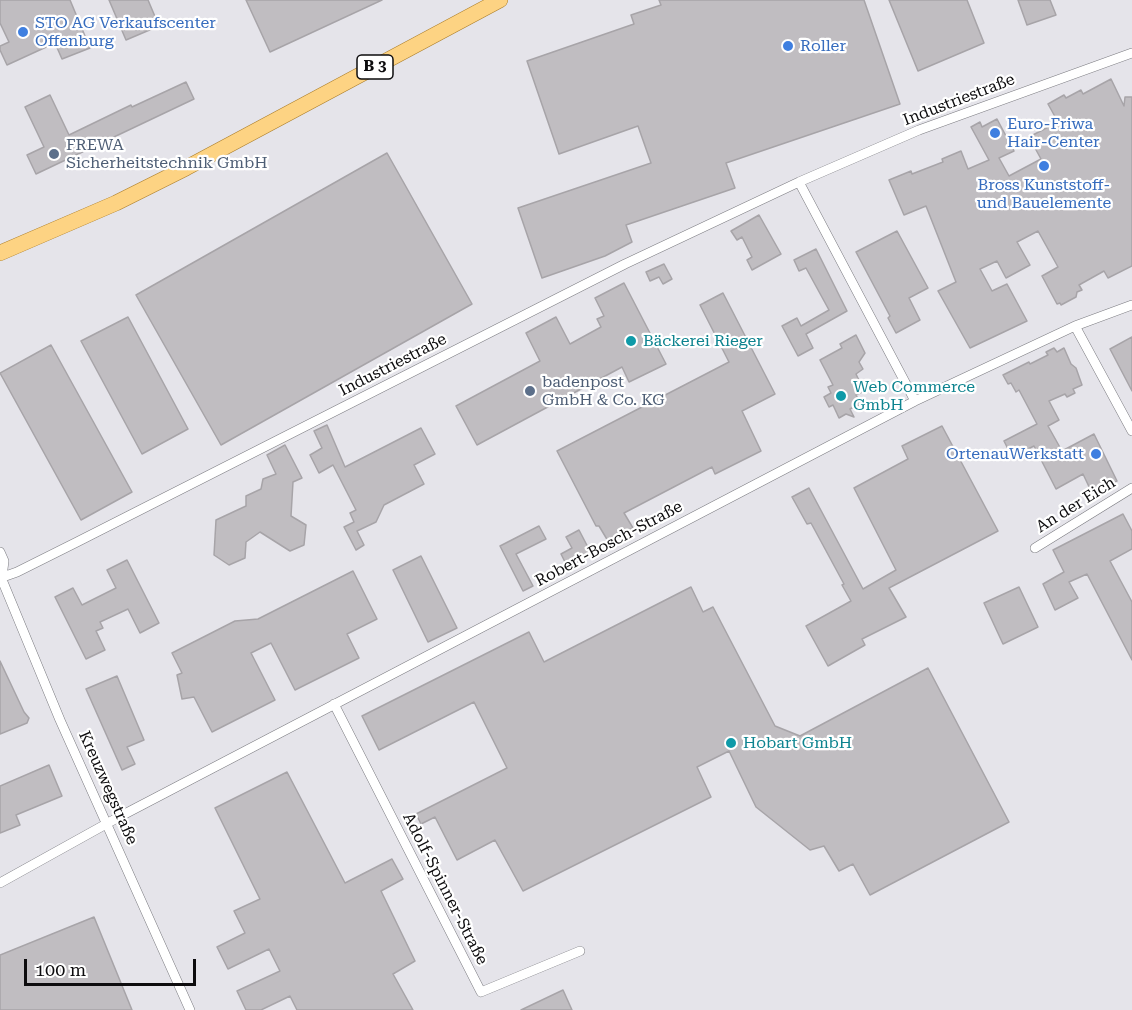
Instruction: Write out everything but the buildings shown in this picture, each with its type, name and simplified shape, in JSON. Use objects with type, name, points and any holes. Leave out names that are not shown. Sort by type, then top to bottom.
[{"type":"main road","name":"B 3","points":[[0,253],[116,203],[186,168],[500,0]]},
{"type":"street","name":"Industriestraße","points":[[1,577],[17,572],[77,542],[605,274],[798,182],[919,130],[1132,52]]},
{"type":"street","points":[[798,182],[915,401]]},
{"type":"street","name":"Robert-Bosch-Straße","points":[[0,882],[107,823],[915,401],[1075,326],[1132,305]]},
{"type":"street","points":[[1075,326],[1132,430]]},
{"type":"street","name":"An der Eich","points":[[1035,548],[1132,488]]},
{"type":"street","name":"Kreuzwegstraße","points":[[0,552],[4,561],[1,577],[56,710],[190,1010]]},
{"type":"street","name":"Adolf-Spinner-Straße","points":[[334,704],[481,992],[580,951]]},
{"type":"place","name":"STO AG Verkaufscenter Offenburg","points":[[23,32]]},
{"type":"place","name":"Roller","points":[[788,46]]},
{"type":"place","name":"Euro-Friwa Hair-Center","points":[[995,133]]},
{"type":"place","name":"FREWA Sicherheitstechnik GmbH","points":[[54,154]]},
{"type":"place","name":"Bross Kunststoff- und Bauelemente","points":[[1044,166]]},
{"type":"place","name":"Bäckerei Rieger","points":[[631,341]]},
{"type":"place","name":"badenpost GmbH & Co. KG","points":[[530,391]]},
{"type":"place","name":"Web Commerce GmbH","points":[[841,396]]},
{"type":"place","name":"OrtenauWerkstatt","points":[[1096,454]]},
{"type":"place","name":"Hobart GmbH","points":[[731,743]]}]
